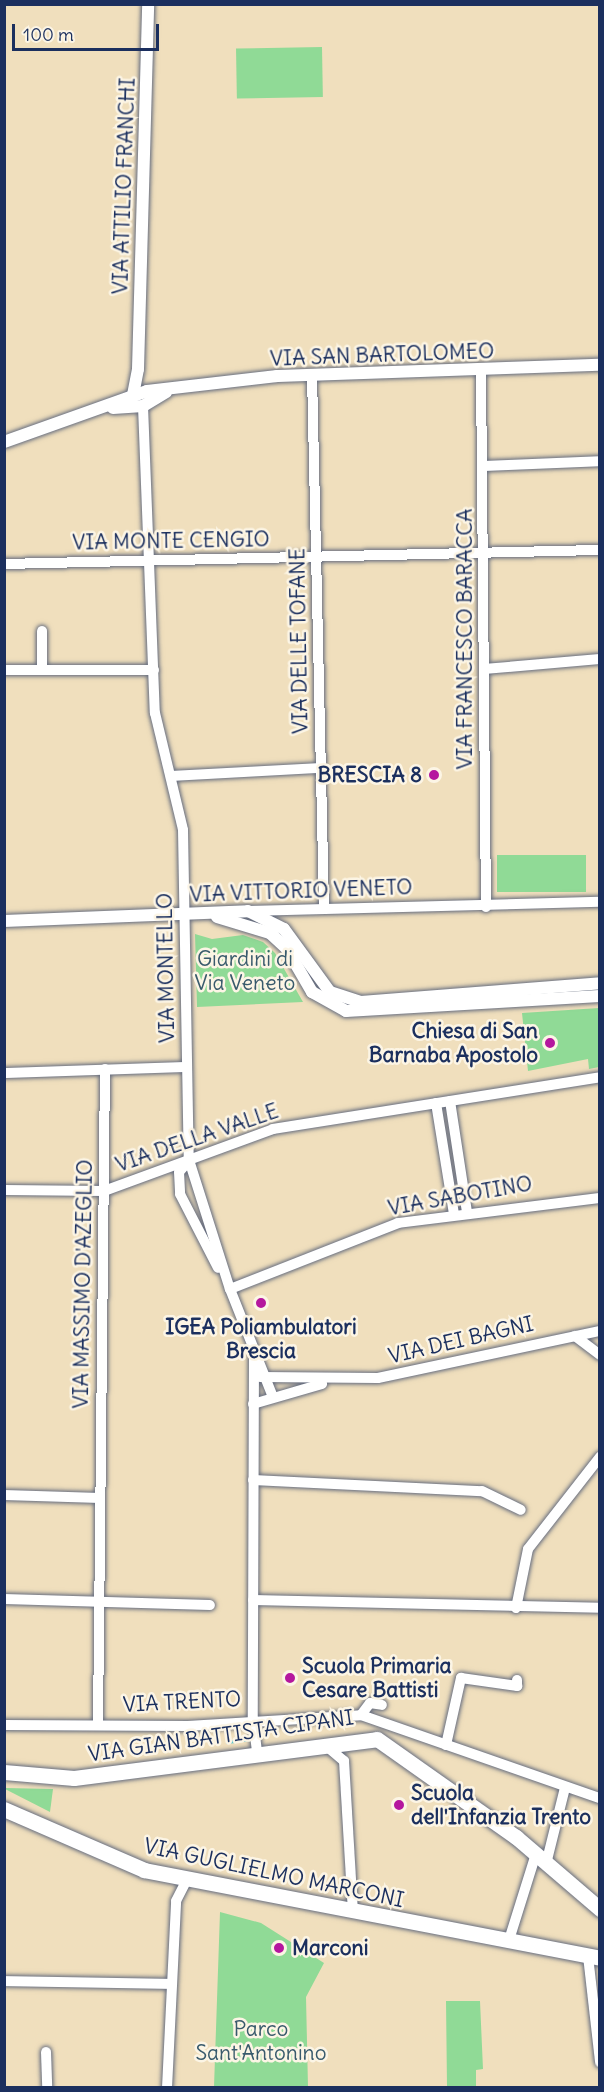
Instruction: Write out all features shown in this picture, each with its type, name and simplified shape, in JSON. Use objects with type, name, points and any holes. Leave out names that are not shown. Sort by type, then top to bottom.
[{"type":"main road","name":"VIA GIAN BATTISTA CIPANI","points":[[4,1772],[74,1778],[369,1737],[387,1743],[541,1859],[600,1910]]},
{"type":"main road","points":[[4,1780],[35,1775]]},
{"type":"main road","name":"VIA GUGLIELMO MARCONI","points":[[4,1809],[144,1870],[594,1957]]},
{"type":"street","name":"VIA ATTILIO FRANCHI","points":[[140,393],[138,369],[148,4]]},
{"type":"street","name":"VIA SAN BARTOLOMEO","points":[[140,393],[167,392],[312,375],[481,371],[600,365]]},
{"type":"street","name":"VIA FRANCESCO BARACCA","points":[[481,371],[486,907]]},
{"type":"street","name":"VIA DELLE TOFANE","points":[[312,375],[324,907]]},
{"type":"street","name":"VIA SAN BARTOLOMEO","points":[[143,406],[167,392]]},
{"type":"street","points":[[4,442],[111,408],[140,393],[143,406],[111,408]]},
{"type":"street","name":"VIA MONTELLO","points":[[143,406],[153,562],[154,670],[158,731],[183,830],[189,1160]]},
{"type":"street","points":[[483,466],[600,461]]},
{"type":"street","name":"VIA MONTE CENGIO","points":[[4,564],[483,556],[600,550]]},
{"type":"street","points":[[42,631],[42,670]]},
{"type":"street","points":[[484,669],[600,659]]},
{"type":"street","points":[[4,670],[154,670]]},
{"type":"street","points":[[171,776],[321,768]]},
{"type":"street","name":"VIA VITTORIO VENETO","points":[[4,921],[185,915],[324,907],[486,907],[600,902]]},
{"type":"street","points":[[248,911],[284,929],[323,986],[346,1000],[600,984]]},
{"type":"street","points":[[208,913],[270,933],[287,949],[312,992],[346,1011],[600,996]]},
{"type":"street","points":[[4,1073],[187,1067]]},
{"type":"street","name":"VIA MASSIMO D'AZEGLIO","points":[[98,1724],[105,1069]]},
{"type":"street","name":"VIA DELLA VALLE","points":[[4,1190],[104,1191],[273,1129],[600,1077]]},
{"type":"street","points":[[450,1101],[467,1212]]},
{"type":"street","points":[[436,1103],[454,1214]]},
{"type":"street","points":[[189,1160],[179,1172],[180,1194],[230,1290]]},
{"type":"street","points":[[189,1160],[260,1377],[273,1397]]},
{"type":"street","name":"VIA SABOTINO","points":[[230,1290],[398,1222],[600,1198]]},
{"type":"street","name":"VIA DEI BAGNI","points":[[260,1377],[330,1381],[403,1374],[600,1331]]},
{"type":"street","points":[[575,1336],[600,1355]]},
{"type":"street","points":[[257,1752],[253,1719],[253,1404],[260,1377]]},
{"type":"street","name":"VIA DEI BAGNI","points":[[253,1404],[330,1381]]},
{"type":"street","points":[[516,1608],[528,1550],[600,1457]]},
{"type":"street","points":[[253,1480],[482,1491],[521,1510]]},
{"type":"street","points":[[4,1495],[100,1498]]},
{"type":"street","points":[[4,1599],[210,1605]]},
{"type":"street","points":[[253,1600],[516,1608],[600,1608]]},
{"type":"street","points":[[446,1745],[461,1678],[518,1684]]},
{"type":"street","name":"VIA TRENTO","points":[[361,1715],[369,1703],[382,1705]]},
{"type":"street","name":"VIA TRENTO","points":[[4,1725],[188,1726],[253,1719],[361,1715],[565,1788],[600,1798]]},
{"type":"street","points":[[322,1744],[344,1761],[353,1912]]},
{"type":"street","points":[[509,1940],[541,1859],[565,1788]]},
{"type":"street","points":[[167,2088],[176,1900],[187,1879]]},
{"type":"street","points":[[594,1957],[600,2062]]},
{"type":"street","points":[[4,1981],[171,1984]]},
{"type":"street","points":[[46,2052],[47,2088]]},
{"type":"green space","points":[[322,47],[323,97],[237,98],[236,49]]},
{"type":"green space","points":[[497,855],[586,855],[586,892],[497,892]]},
{"type":"green space","name":"Giardini di Via Veneto","points":[[195,934],[212,939],[243,935],[263,942],[275,953],[303,1002],[197,1007]]},
{"type":"green space","points":[[599,1008],[599,1067],[589,1069],[588,1059],[528,1071],[522,1013]]},
{"type":"green space","points":[[5,1789],[53,1789],[50,1812]]},
{"type":"green space","name":"Parco Sant'Antonino","points":[[220,1912],[261,1923],[324,1963],[306,1997],[308,2087],[214,2087]]},
{"type":"green space","points":[[446,2001],[480,2001],[483,2069],[476,2070],[476,2087],[447,2087]]},
{"type":"waterway","points":[[227,1742],[249,1739]]},
{"type":"place","name":"BRESCIA 8","points":[[434,775]]},
{"type":"place","name":"Chiesa di San Barnaba Apostolo","points":[[550,1043]]},
{"type":"place","name":"IGEA Poliambulatori Brescia","points":[[261,1303]]},
{"type":"place","name":"Scuola Primaria Cesare Battisti","points":[[290,1678]]},
{"type":"place","name":"Scuola dell'Infanzia Trento","points":[[399,1805]]},
{"type":"place","name":"Marconi","points":[[279,1948]]}]
